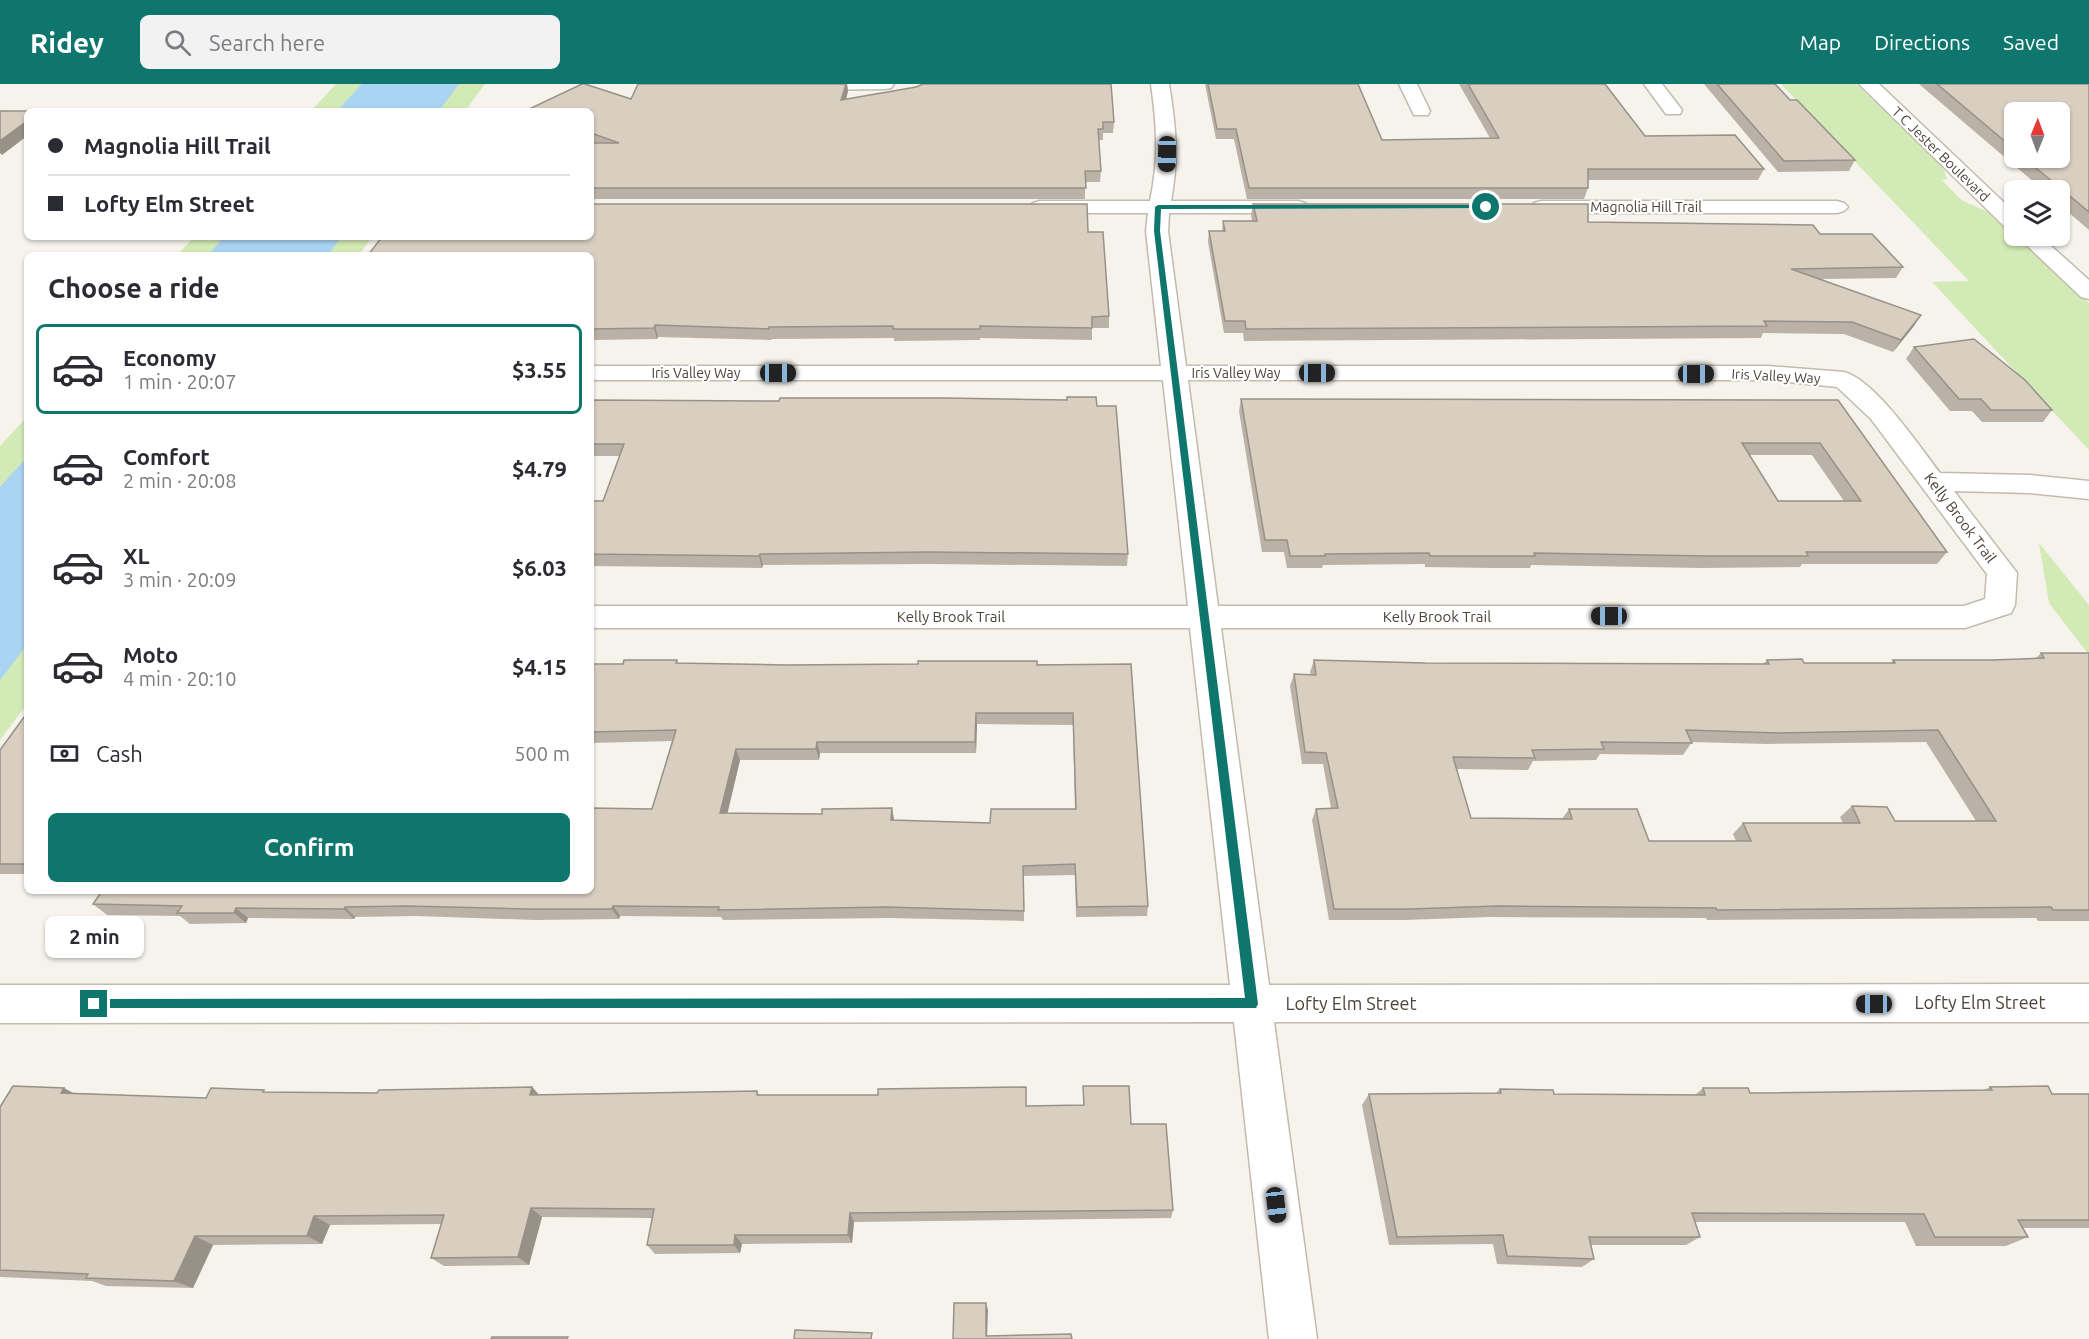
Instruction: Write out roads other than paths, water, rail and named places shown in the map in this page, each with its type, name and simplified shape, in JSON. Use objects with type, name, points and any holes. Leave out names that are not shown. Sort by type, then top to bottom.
[{"type":"street","points":[[784,85],[885,84]]},
{"type":"street","points":[[1160,84],[1168,141],[1167,167],[1158,207],[1157,231],[1293,1339]]},
{"type":"street","points":[[1408,84],[1421,111]]},
{"type":"street","points":[[1653,84],[1673,110]]},
{"type":"street","name":"T C Jester Boulevard","points":[[1868,84],[2004,213]]},
{"type":"street","points":[[1016,207],[1313,207]]},
{"type":"street","name":"Magnolia Hill Trail","points":[[1515,207],[1837,207]]},
{"type":"street","points":[[2039,246],[2089,292]]},
{"type":"street","name":"Iris Valley Way","points":[[594,373],[1768,374],[1844,380]]},
{"type":"street","name":"Kelly Brook Trail","points":[[594,617],[1965,616],[2000,605],[2002,573],[1880,413],[1844,380]]},
{"type":"street","points":[[1932,482],[2057,485],[2089,490]]},
{"type":"street","name":"Lofty Elm Street","points":[[0,1004],[2089,1003]]},
{"type":"water","points":[[362,84],[459,84],[441,108],[340,108]]},
{"type":"water","points":[[221,240],[339,240],[330,252],[211,252]]},
{"type":"water","points":[[24,460],[24,649],[0,680],[0,487]]}]
